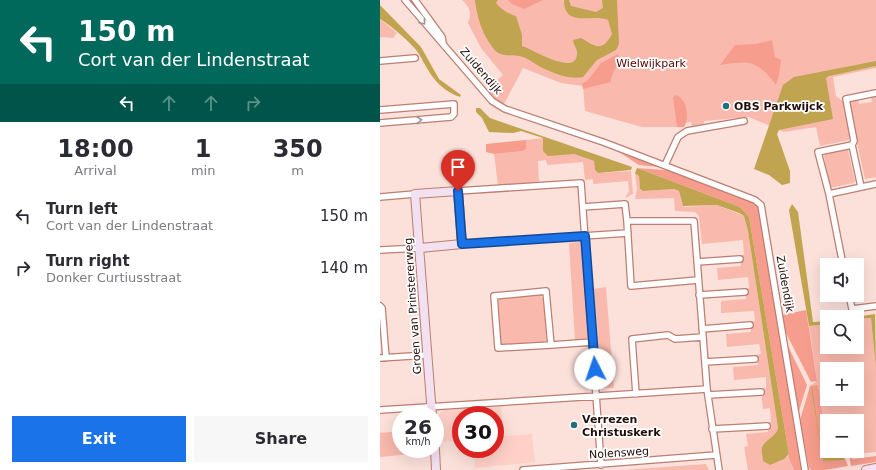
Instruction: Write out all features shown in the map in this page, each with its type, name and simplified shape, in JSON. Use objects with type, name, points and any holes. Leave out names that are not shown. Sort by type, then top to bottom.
[{"type":"street","name":"Zuidendijk","points":[[405,0],[492,101],[505,109],[603,142],[665,165],[755,200],[760,205],[806,470]]},
{"type":"street","name":"Zuidendijk","points":[[415,0],[438,31],[443,43]]},
{"type":"street","points":[[380,61],[415,58]]},
{"type":"street","points":[[861,187],[852,145],[854,140],[846,99],[876,93]]},
{"type":"street","points":[[380,110],[454,104],[454,114],[451,117],[380,122]]},
{"type":"street","points":[[665,165],[678,137],[687,132],[744,121]]},
{"type":"street","points":[[842,258],[829,194],[818,152],[852,145]]},
{"type":"street","points":[[380,197],[581,183],[601,465]]},
{"type":"street","points":[[829,194],[876,184]]},
{"type":"street","points":[[458,191],[462,244]]},
{"type":"street","name":"Groen van Prinstererweg","points":[[415,194],[432,406]]},
{"type":"street","points":[[583,207],[625,204],[632,286],[698,280]]},
{"type":"street","points":[[627,221],[691,220],[695,224],[707,389],[719,470]]},
{"type":"street","points":[[380,250],[628,233]]},
{"type":"street","points":[[697,262],[740,259]]},
{"type":"street","points":[[551,345],[546,291],[494,296],[498,348],[551,345],[593,342]]},
{"type":"street","points":[[700,295],[745,292]]},
{"type":"street","points":[[850,302],[852,309],[876,306]]},
{"type":"street","points":[[380,306],[382,308],[383,358],[428,355]]},
{"type":"street","points":[[702,329],[750,325]]},
{"type":"street","points":[[636,394],[632,338],[668,335],[675,339],[703,337]]},
{"type":"street","points":[[705,362],[755,359]]},
{"type":"street","points":[[444,410],[597,396],[707,389]]},
{"type":"street","points":[[708,395],[761,392]]},
{"type":"street","points":[[380,410],[392,410]]},
{"type":"street","points":[[712,429],[767,426]]},
{"type":"street","name":"Nolensweg","points":[[523,470],[575,468],[716,455]]},
{"type":"street","points":[[435,458],[436,470]]},
{"type":"street","points":[[866,470],[876,468]]},
{"type":"shaded area","points":[[475,0],[498,0],[496,3],[500,8],[516,16],[522,35],[522,46],[553,60],[569,63],[575,60],[577,54],[573,40],[581,38],[594,45],[601,46],[605,44],[612,34],[608,20],[602,18],[574,17],[565,9],[564,0],[569,0],[571,6],[596,12],[603,8],[602,0],[617,0],[619,44],[616,50],[597,60],[583,77],[573,78],[558,75],[523,57],[503,55],[496,51],[489,43],[483,31],[477,13]]},
{"type":"shaded area","points":[[508,0],[543,0],[524,9],[512,4]]},
{"type":"shaded area","points":[[380,5],[421,47],[439,79],[461,95],[460,97],[452,94],[440,85],[430,73],[412,45],[380,19]]},
{"type":"shaded area","points":[[772,40],[775,57],[781,60],[776,85],[758,66],[739,62],[720,65],[735,45],[756,44]]},
{"type":"shaded area","points":[[618,54],[618,62],[612,75],[611,82],[583,89],[582,84],[589,79],[601,63]]},
{"type":"shaded area","points":[[876,61],[876,66],[829,76],[826,78],[833,119],[779,130],[777,134],[790,171],[790,183],[782,185],[769,175],[754,169],[783,85],[794,77]]},
{"type":"shaded area","points":[[676,95],[683,100],[686,109],[687,119],[684,127],[677,127],[673,97]]},
{"type":"shaded area","points":[[476,108],[480,108],[490,118],[632,167],[631,170],[598,173],[595,170],[594,161],[574,154],[548,156],[543,151],[543,138],[521,131],[513,133],[489,132],[482,118],[476,112]]},
{"type":"shaded area","points":[[526,140],[526,149],[523,151],[494,154],[486,152],[486,144]]},
{"type":"shaded area","points":[[610,146],[668,168],[639,165]]},
{"type":"shaded area","points":[[637,168],[677,171],[756,203],[758,206],[802,467],[801,470],[794,470],[788,456],[789,454],[749,217],[740,207]]},
{"type":"shaded area","points":[[637,168],[740,207],[749,217],[789,454],[784,459],[770,465],[763,461],[762,448],[765,443],[775,434],[778,428],[748,231],[744,216],[717,205],[683,206],[679,191],[674,189],[643,191],[640,189],[639,176],[635,173]]},
{"type":"shaded area","points":[[792,204],[798,212],[813,322],[820,322],[820,325],[809,326],[789,210]]},
{"type":"shaded area","points":[[806,310],[817,381],[811,382],[785,331],[782,315]]},
{"type":"shaded area","points":[[875,314],[876,369],[871,318],[864,318],[864,316]]},
{"type":"shaded area","points":[[785,340],[807,385],[799,411]]},
{"type":"shaded area","points":[[818,385],[822,414],[820,414],[820,439],[812,387],[820,441],[820,458],[823,458],[823,461],[845,458],[848,466],[825,470],[811,470],[809,468],[800,420],[810,386]]},
{"type":"shaded area","points":[[811,387],[812,387],[820,442]]},
{"type":"shaded area","points":[[444,410],[452,410],[452,441],[444,442]]},
{"type":"shaded area","points":[[532,434],[535,462],[475,468],[474,458],[504,458],[504,436]]},
{"type":"shaded area","points":[[876,456],[876,462],[851,466],[850,458],[853,459]]},
{"type":"shaded area","points":[[823,458],[844,458],[844,460],[823,461]]},
{"type":"green space","name":"Wielwijkpark","points":[[462,0],[876,0],[876,68],[833,77],[836,96],[844,102],[849,123],[849,140],[820,146],[816,127],[784,132],[749,117],[704,121],[704,126],[692,128],[691,122],[677,124],[677,127],[642,127],[585,111],[583,86],[561,83],[523,68],[504,104],[494,98],[487,89],[503,75],[481,48],[468,23],[470,13],[467,5]]},
{"type":"green space","points":[[380,19],[397,33],[393,38],[380,37]]},
{"type":"green space","points":[[876,96],[876,177],[865,179],[848,102],[858,100],[859,104],[872,102],[871,97]]},
{"type":"green space","points":[[543,138],[562,154],[574,154],[594,161],[595,170],[598,173],[631,171],[633,194],[625,198],[629,191],[628,181],[593,184],[593,179],[585,180],[583,162],[547,165],[546,160],[538,161],[539,183],[498,186],[494,154],[523,151],[526,149],[526,140]]},
{"type":"green space","points":[[845,149],[848,150],[855,181],[853,183],[830,188],[824,156],[827,152]]},
{"type":"green space","points":[[635,173],[639,175],[640,189],[643,191],[674,189],[679,191],[682,203],[685,207],[717,205],[744,216],[748,231],[778,428],[772,438],[764,446],[764,455],[768,464],[780,461],[788,456],[794,470],[748,470],[744,447],[748,446],[746,434],[768,432],[767,423],[771,422],[770,408],[763,409],[761,389],[766,388],[766,377],[734,380],[733,367],[758,365],[756,355],[761,354],[759,344],[727,347],[726,334],[751,332],[751,321],[755,321],[754,311],[721,313],[721,301],[746,299],[745,289],[749,288],[748,277],[718,280],[717,268],[741,266],[740,255],[744,255],[743,240],[702,244],[699,216],[695,212],[675,211],[674,198],[635,199],[637,189]]},
{"type":"green space","points":[[581,242],[589,340],[575,341],[569,243]]},
{"type":"green space","points":[[606,287],[614,388],[602,388],[594,289]]},
{"type":"green space","points":[[540,295],[543,299],[547,340],[544,342],[501,344],[498,300],[500,298]]},
{"type":"green space","points":[[864,318],[871,318],[876,369],[876,452],[864,453],[864,414],[822,414],[821,406],[864,406],[864,362],[820,362],[820,399],[818,386],[810,386],[817,381],[809,326],[820,325],[820,354],[864,354]]},
{"type":"green space","points":[[392,432],[392,456],[380,457],[380,433]]},
{"type":"green space","points":[[706,464],[709,470],[624,470]]},
{"type":"place","name":"OBS Parkwijck","points":[[726,106]]},
{"type":"place","name":"Verrezen Christuskerk","points":[[574,425]]},
{"type":"route","points":[[458,191],[462,244],[585,236],[595,369]]}]
